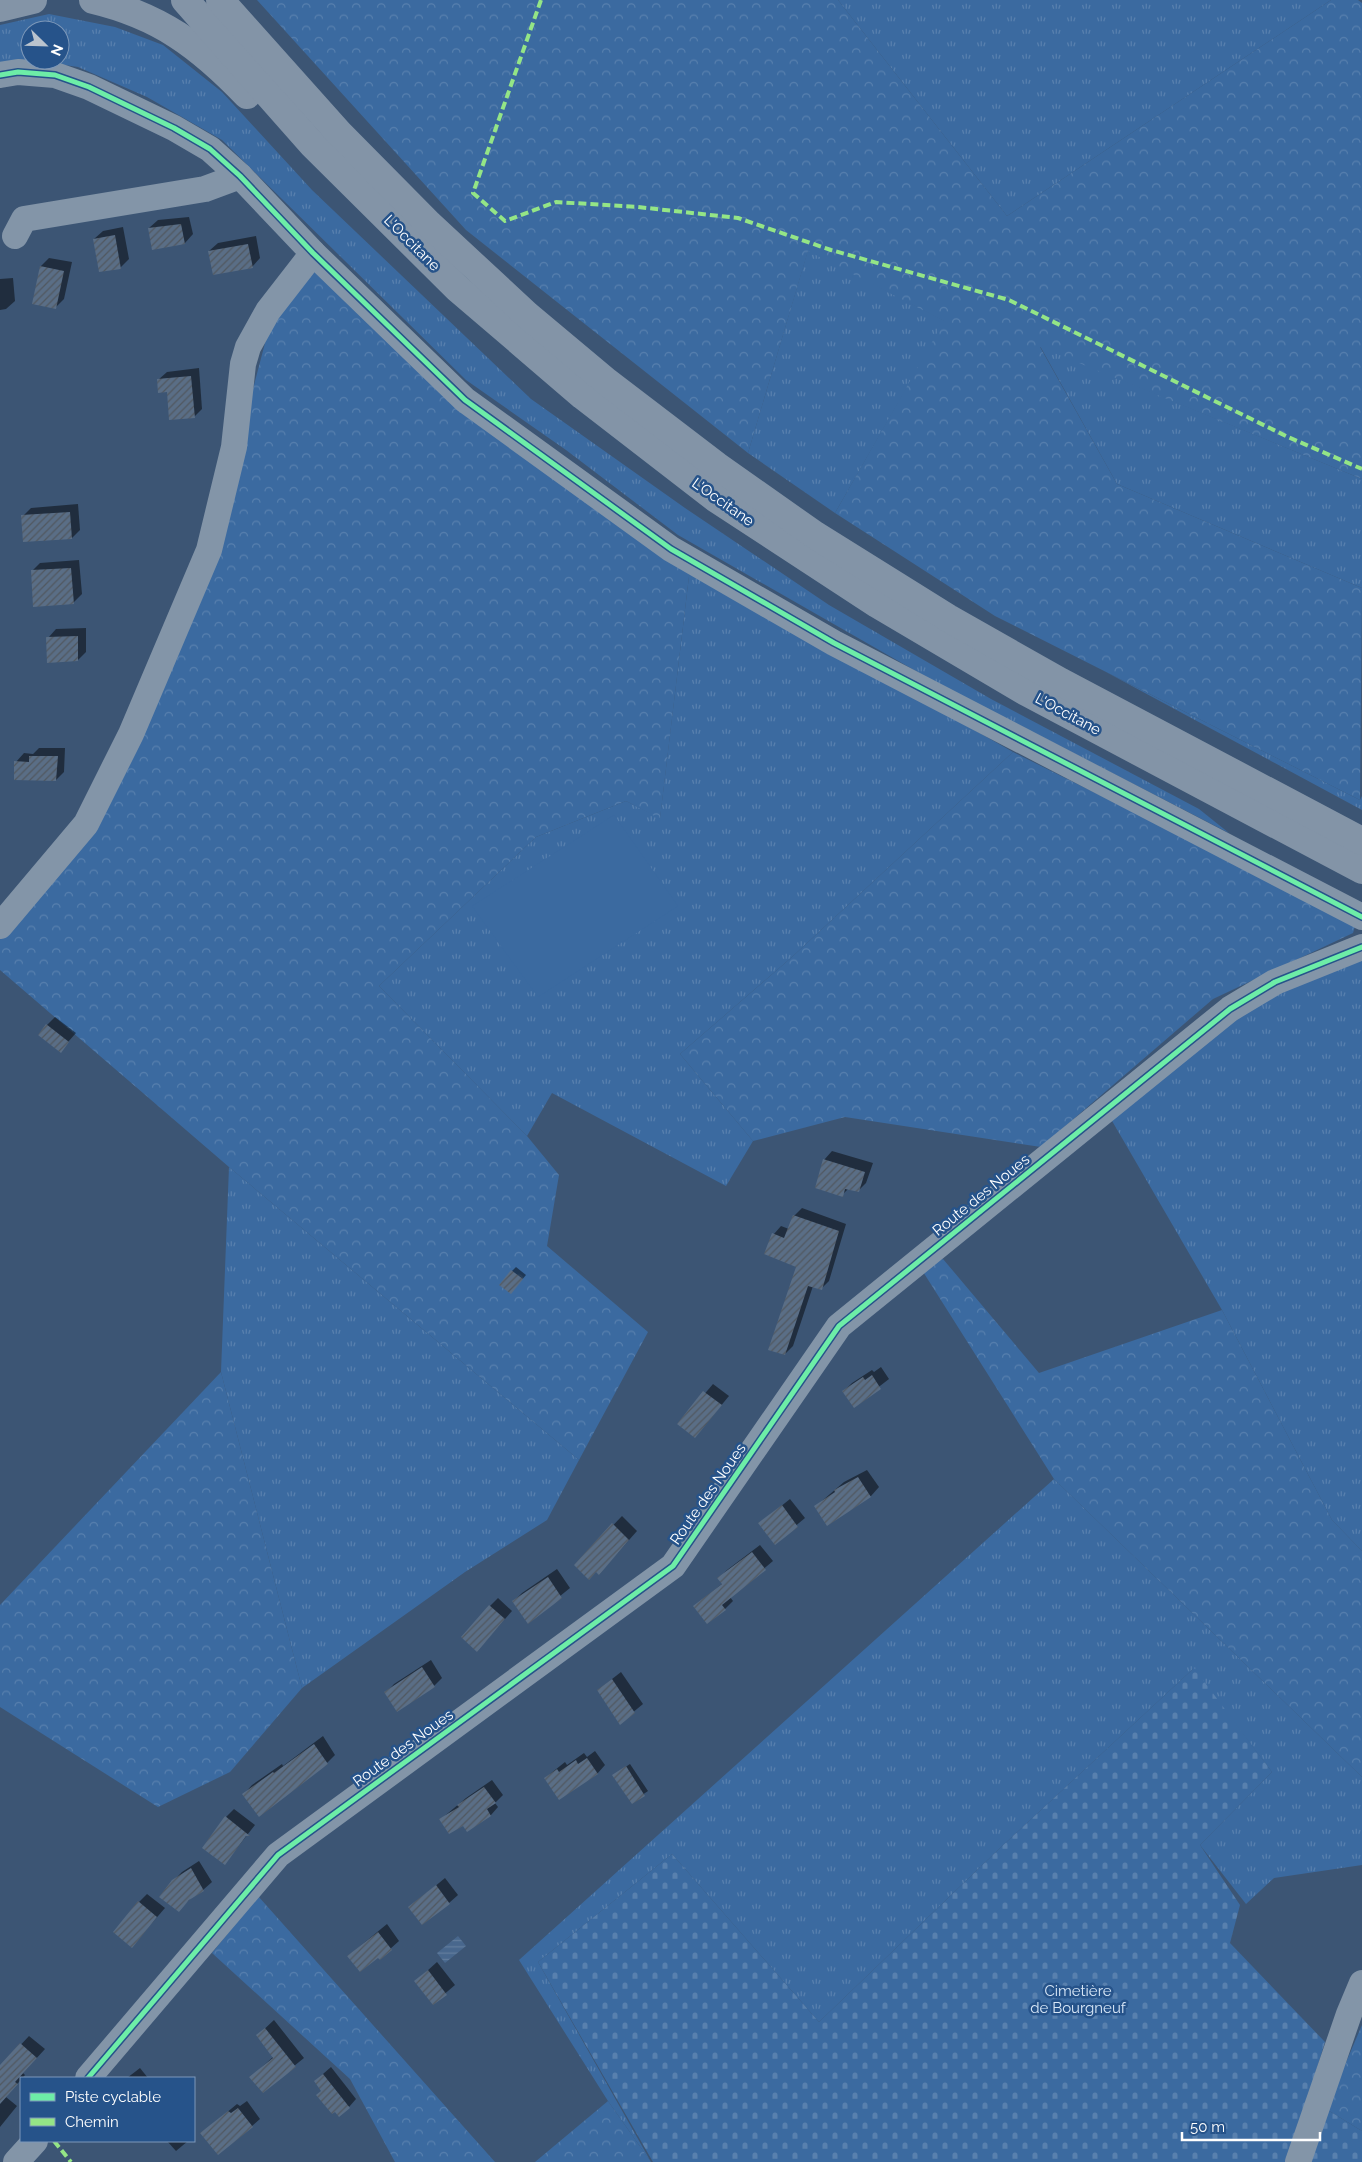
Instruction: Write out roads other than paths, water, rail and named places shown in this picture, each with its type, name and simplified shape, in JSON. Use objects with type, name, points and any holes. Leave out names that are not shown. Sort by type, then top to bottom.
[{"type":"highway","points":[[0,8],[33,0]]},
{"type":"highway","points":[[93,0],[144,15],[188,40],[228,76],[289,139],[325,157]]},
{"type":"highway","name":"L'Occitane","points":[[186,0],[325,157],[457,288],[584,396],[715,498],[878,604],[1026,692],[1362,870]]},
{"type":"highway","name":"L'Occitane","points":[[220,0],[339,133],[429,224],[534,321],[607,382],[717,466],[815,535],[948,618],[1061,682],[1362,841]]},
{"type":"street","points":[[0,75],[18,72],[55,76],[89,87],[174,128],[210,149],[240,176],[313,253],[465,400],[671,549],[834,643],[1362,917]]},
{"type":"street","points":[[15,236],[24,219],[205,189],[240,176]]},
{"type":"street","points":[[0,926],[86,824],[131,734],[209,550],[234,447],[243,364],[248,347],[268,311],[313,253]]},
{"type":"street","name":"Route des Noues","points":[[89,2077],[278,1855],[673,1566],[839,1326],[1230,1009],[1275,982],[1362,947]]},
{"type":"street","points":[[1298,2162],[1348,2014],[1362,1983]]},
{"type":"street","points":[[16,2162],[34,2142]]},
{"type":"park label","name":"Cimetière de Bourgneuf","points":[[1078,2000]]}]
